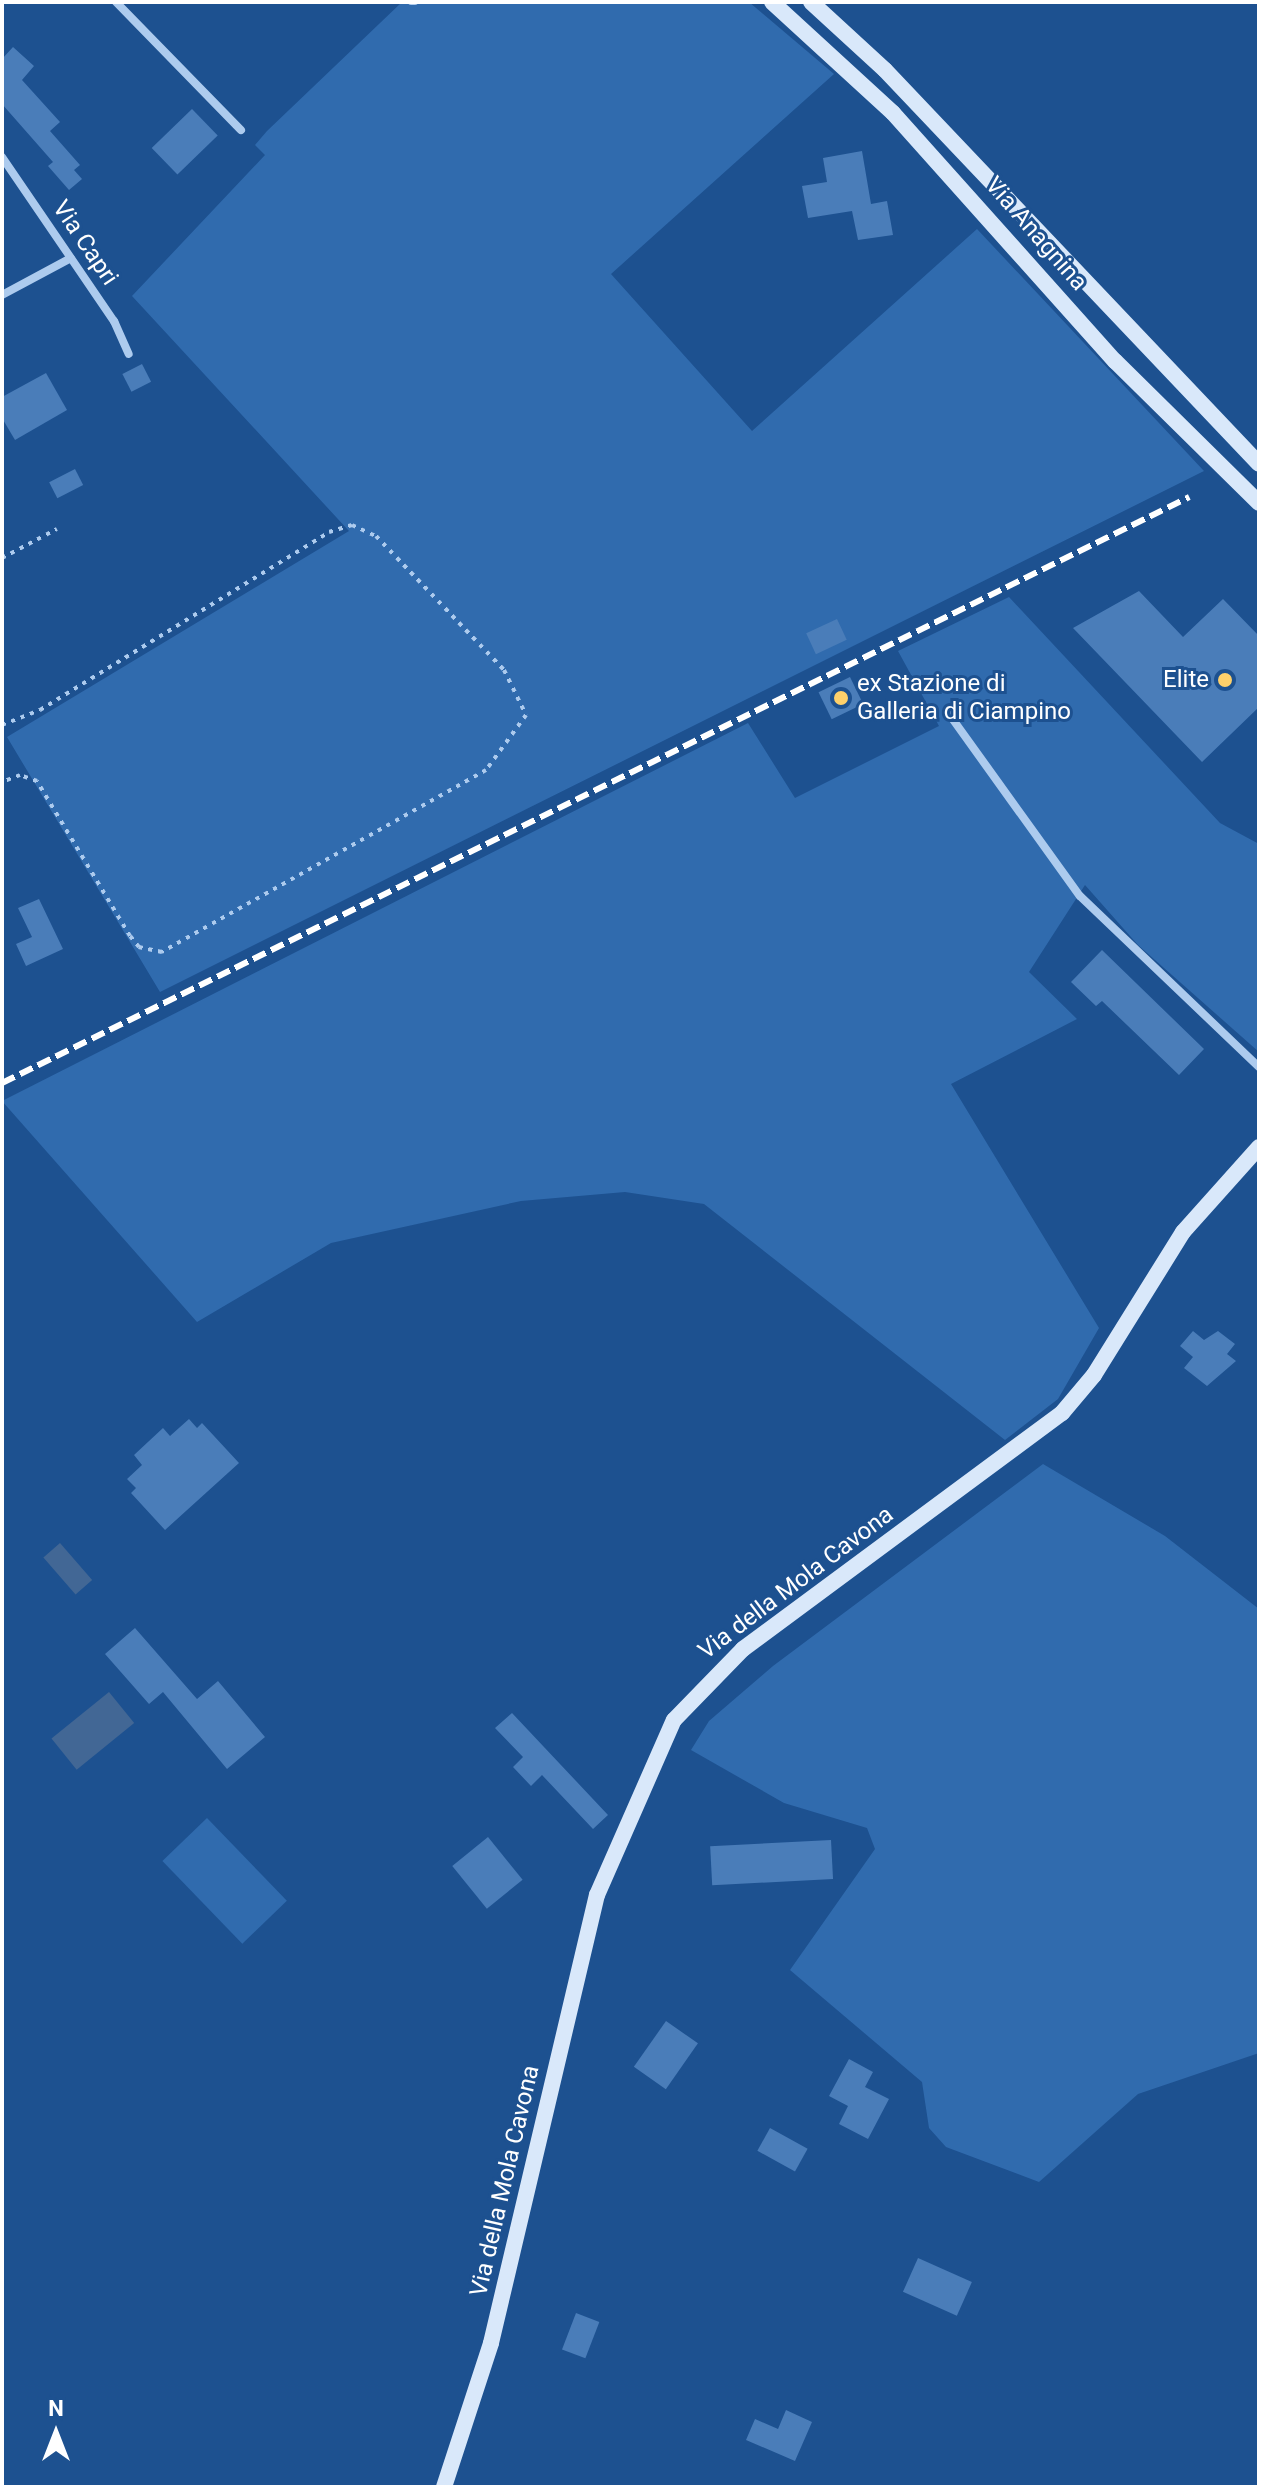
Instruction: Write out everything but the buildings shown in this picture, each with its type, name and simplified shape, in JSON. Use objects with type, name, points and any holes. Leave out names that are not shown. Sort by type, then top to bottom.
[{"type":"main road","name":"Via Anagnina","points":[[772,2],[893,113],[1115,361],[1259,503]]},
{"type":"main road","name":"Via Anagnina","points":[[811,2],[885,70],[1259,464]]},
{"type":"main road","name":"Via della Mola Cavona","points":[[444,2487],[491,2343],[597,1895],[637,1793],[674,1720],[743,1649],[1062,1413],[1094,1375],[1183,1232],[1259,1147]]},
{"type":"street","points":[[116,2],[241,130]]},
{"type":"street","name":"Via Capri","points":[[2,157],[71,258],[129,354]]},
{"type":"street","points":[[2,295],[71,258]]},
{"type":"street","points":[[949,714],[1080,896],[1259,1067]]},
{"type":"path","points":[[2,725],[77,688],[329,532],[352,525],[376,536],[504,670],[526,715],[486,770],[162,952],[139,947],[130,936],[37,781],[20,775],[2,782]]},
{"type":"path","points":[[2,558],[57,529]]},
{"type":"shaded area","points":[[402,2],[749,2],[834,74],[611,274],[752,431],[977,229],[1204,471],[160,992],[7,737],[349,531],[132,296],[265,155],[255,145],[267,131]]},
{"type":"shaded area","points":[[1009,597],[1220,823],[1259,844],[1259,1052],[1138,945],[1085,885],[1029,972],[1077,1019],[951,1084],[1099,1328],[1058,1399],[1005,1440],[704,1204],[625,1192],[521,1201],[331,1243],[197,1322],[2,1101],[748,723],[795,798],[939,726],[898,651]]},
{"type":"shaded area","points":[[1043,1464],[1165,1536],[1259,1609],[1259,2053],[1138,2094],[1039,2182],[946,2147],[929,2128],[922,2082],[790,1970],[875,1849],[867,1828],[784,1803],[691,1750],[709,1721],[773,1666]]},
{"type":"shaded area","points":[[60,1543],[92,1580],[76,1594],[43,1557]]},
{"type":"shaded area","points":[[109,1692],[134,1723],[77,1770],[51,1739]]},
{"type":"shaded area","points":[[207,1818],[287,1901],[242,1944],[162,1861]]},
{"type":"railway","points":[[2,1083],[1189,497]]},
{"type":"place","name":"Elite","points":[[1225,680]]},
{"type":"place","name":"ex Stazione di Galleria di Ciampino","points":[[841,698]]}]
